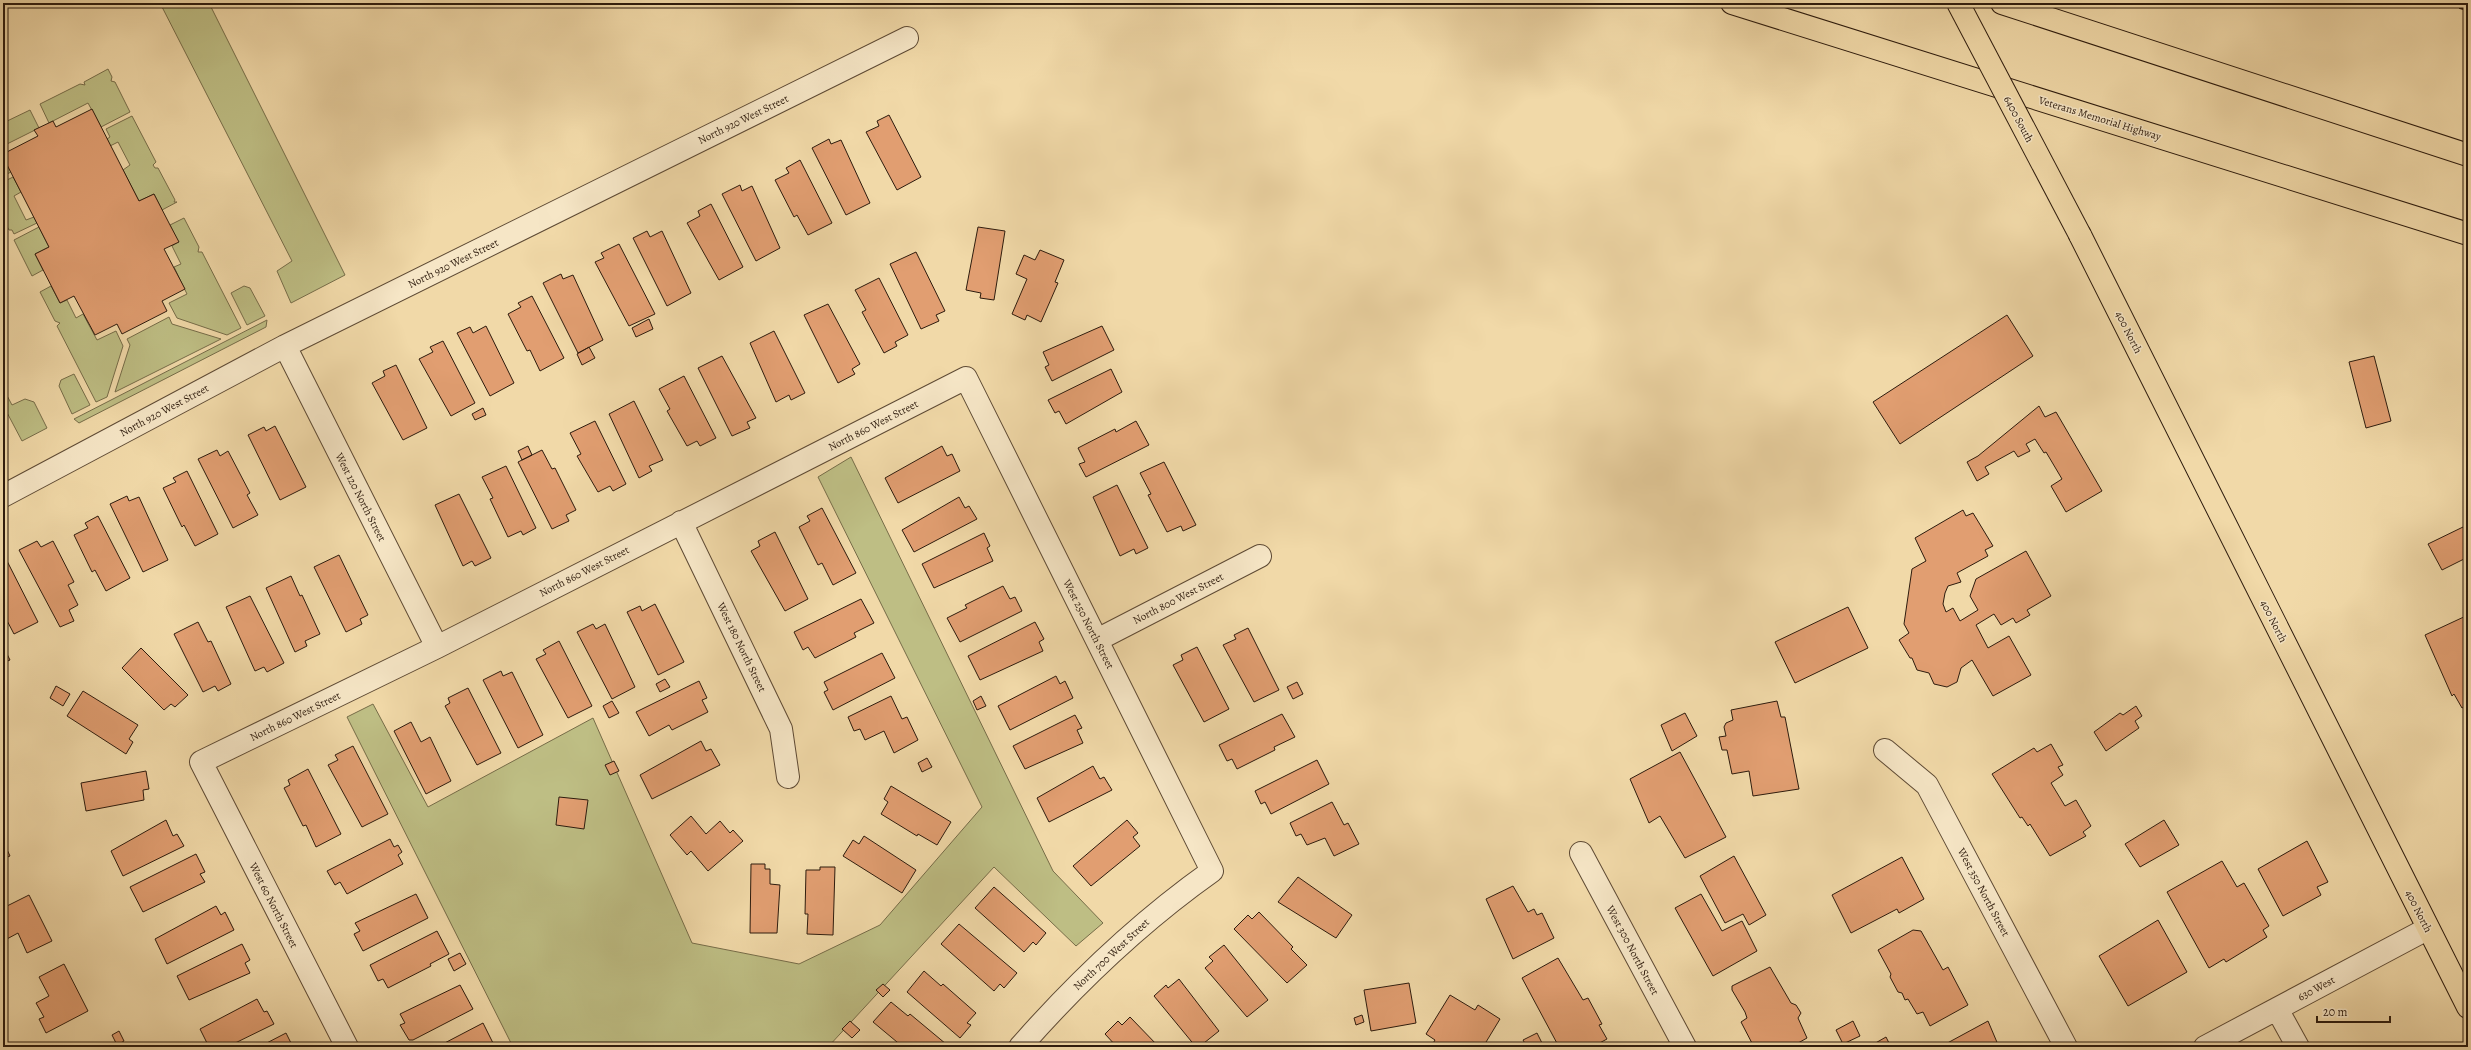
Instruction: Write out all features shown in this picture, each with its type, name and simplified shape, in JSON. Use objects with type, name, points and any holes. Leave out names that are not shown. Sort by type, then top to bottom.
[{"type":"main road","name":"Veterans Memorial Highway","points":[[1732,3],[2468,234]]},
{"type":"main road","name":"6400 South","points":[[1958,3],[2080,235]]},
{"type":"main road","points":[[2002,3],[2468,155]]},
{"type":"main road","name":"400 North","points":[[2080,235],[2468,1007]]},
{"type":"street","name":"North 920 West Street","points":[[3,496],[285,346],[907,38]]},
{"type":"street","name":"West 120 North Street","points":[[285,346],[437,647]]},
{"type":"street","name":"North 860 West Street","points":[[201,762],[437,647],[966,378]]},
{"type":"street","name":"West 250 North Street","points":[[966,378],[1212,870]]},
{"type":"street","name":"West 180 North Street","points":[[681,522],[781,729],[788,777]]},
{"type":"street","name":"North 800 West Street","points":[[1097,640],[1260,556]]},
{"type":"street","name":"West 350 North Street","points":[[1885,750],[1927,784],[2066,1047]]},
{"type":"street","name":"West 60 North Street","points":[[201,762],[347,1047]]},
{"type":"street","name":"West 300 North Street","points":[[1580,853],[1685,1047]]},
{"type":"street","name":"North 700 West Street","points":[[1020,1047],[1054,1008],[1110,952],[1172,900],[1212,870]]},
{"type":"street","name":"630 West","points":[[2205,1047],[2428,929]]},
{"type":"street","points":[[2277,1009],[2298,1047]]},
{"type":"green space","points":[[160,3],[209,3],[345,275],[291,303],[277,271],[292,261]]},
{"type":"green space","points":[[108,69],[112,77],[111,81],[115,82],[130,112],[101,127],[88,103],[49,123],[40,104],[80,84],[85,85],[84,82]]},
{"type":"green space","points":[[30,110],[39,128],[3,146],[3,123]]},
{"type":"green space","points":[[132,116],[156,162],[153,165],[155,168],[158,168],[175,200],[174,202],[177,202],[162,210],[154,194],[139,201],[123,170],[130,165],[118,142],[110,146],[107,139],[110,137],[106,129]]},
{"type":"green space","points":[[3,157],[11,172],[3,176]]},
{"type":"green space","points":[[13,177],[21,192],[14,196],[26,220],[34,217],[37,223],[14,234],[12,230],[9,230],[3,219],[3,182]]},
{"type":"green space","points":[[184,218],[199,247],[198,252],[202,252],[241,328],[227,335],[177,318],[169,303],[187,294],[174,267],[181,264],[172,246],[178,242],[170,225]]},
{"type":"green space","points":[[39,227],[49,247],[35,254],[43,270],[32,276],[14,240]]},
{"type":"green space","points":[[51,286],[60,303],[67,300],[76,318],[83,314],[97,340],[116,331],[123,346],[107,397],[96,402],[57,326],[60,323],[55,321],[40,292]]},
{"type":"green space","points":[[244,286],[250,288],[265,316],[247,325],[231,293]]},
{"type":"green space","points":[[169,317],[172,324],[221,339],[115,392],[130,345],[127,339]]},
{"type":"green space","points":[[267,320],[266,327],[79,423],[74,419]]},
{"type":"green space","points":[[74,374],[90,405],[72,414],[59,386],[61,380]]},
{"type":"green space","points":[[3,388],[12,405],[25,399],[34,402],[47,428],[22,441],[3,405]]},
{"type":"green space","points":[[851,457],[1053,871],[1103,923],[1076,946],[994,867],[828,1047],[513,1047],[347,717],[373,704],[428,807],[593,718],[692,943],[799,964],[880,925],[982,807],[818,477]]},
{"type":"building","points":[[92,109],[139,201],[154,194],[179,242],[164,249],[185,289],[162,301],[167,311],[122,334],[117,324],[95,335],[74,296],[60,303],[35,254],[49,247],[3,157],[3,154],[38,136],[34,130],[53,121],[56,127]]},
{"type":"building","points":[[889,115],[921,177],[897,190],[866,132],[879,126],[877,121]]},
{"type":"building","points":[[829,139],[831,144],[841,140],[870,203],[846,215],[812,148]]},
{"type":"building","points":[[800,160],[832,223],[808,235],[797,215],[794,217],[775,180],[789,173],[786,168]]},
{"type":"building","points":[[740,185],[742,191],[752,186],[780,248],[756,261],[722,194]]},
{"type":"building","points":[[711,204],[743,267],[719,280],[687,223],[700,216],[698,211]]},
{"type":"building","points":[[978,227],[1005,231],[994,300],[980,298],[981,293],[966,290]]},
{"type":"building","points":[[647,231],[650,237],[662,231],[691,293],[667,306],[633,238]]},
{"type":"building","points":[[619,244],[655,314],[629,326],[595,262],[604,258],[601,253]]},
{"type":"building","points":[[1040,250],[1064,260],[1055,282],[1058,283],[1041,322],[1027,315],[1025,320],[1012,314],[1027,279],[1016,274],[1024,255],[1035,260]]},
{"type":"building","points":[[916,252],[945,311],[936,315],[939,321],[921,329],[890,264]]},
{"type":"building","points":[[561,274],[563,279],[573,275],[603,340],[578,353],[543,283]]},
{"type":"building","points":[[879,278],[908,335],[895,342],[897,346],[884,353],[862,312],[866,310],[855,290]]},
{"type":"building","points":[[532,296],[564,358],[540,371],[530,350],[527,351],[508,314],[521,307],[518,303]]},
{"type":"building","points":[[828,304],[860,364],[852,369],[855,374],[838,383],[804,315]]},
{"type":"building","points":[[2007,315],[2033,356],[1900,444],[1873,402]]},
{"type":"building","points":[[649,319],[653,329],[636,337],[632,328]]},
{"type":"building","points":[[486,326],[514,383],[490,396],[457,333],[470,327],[473,333]]},
{"type":"building","points":[[1102,326],[1114,350],[1052,381],[1045,367],[1049,365],[1043,352]]},
{"type":"building","points":[[774,331],[805,393],[791,400],[789,395],[776,402],[750,343]]},
{"type":"building","points":[[443,341],[475,403],[451,416],[419,359],[433,352],[430,347]]},
{"type":"building","points":[[589,347],[595,358],[582,365],[577,354]]},
{"type":"building","points":[[722,356],[756,418],[747,422],[750,428],[732,436],[698,368]]},
{"type":"building","points":[[2374,356],[2391,421],[2366,428],[2349,362]]},
{"type":"building","points":[[396,365],[427,428],[403,440],[372,383],[385,376],[383,371]]},
{"type":"building","points":[[1111,369],[1122,392],[1066,424],[1059,411],[1055,413],[1048,400]]},
{"type":"building","points":[[684,376],[716,438],[700,446],[697,441],[687,446],[667,411],[670,409],[659,389]]},
{"type":"building","points":[[634,401],[663,460],[649,466],[652,471],[639,478],[609,414]]},
{"type":"building","points":[[2039,406],[2045,417],[2056,412],[2102,491],[2066,512],[2051,486],[2062,479],[2046,452],[2044,453],[2035,439],[2026,444],[2030,451],[2018,457],[2014,451],[1985,467],[1989,474],[1977,481],[1967,462],[1978,456]]},
{"type":"building","points":[[483,408],[486,415],[475,420],[472,414]]},
{"type":"building","points":[[595,421],[626,484],[613,491],[610,486],[598,492],[577,456],[581,454],[570,433]]},
{"type":"building","points":[[1136,421],[1149,445],[1086,477],[1079,464],[1085,462],[1078,448],[1115,429],[1116,432]]},
{"type":"building","points":[[275,426],[306,487],[280,500],[248,435],[264,427],[266,431]]},
{"type":"building","points":[[528,446],[532,455],[522,460],[518,451]]},
{"type":"building","points":[[942,446],[947,456],[952,454],[960,471],[898,503],[885,478]]},
{"type":"building","points":[[217,450],[220,456],[228,451],[250,493],[247,495],[258,515],[233,528],[198,459]]},
{"type":"building","points":[[542,450],[552,469],[555,468],[576,510],[566,515],[569,521],[552,529],[518,462]]},
{"type":"building","points":[[1164,462],[1196,525],[1183,531],[1181,526],[1167,532],[1148,495],[1151,494],[1140,473]]},
{"type":"building","points":[[506,466],[536,528],[523,535],[521,531],[508,537],[490,499],[493,498],[482,477]]},
{"type":"building","points":[[187,471],[218,534],[195,546],[184,525],[182,527],[163,488],[176,482],[173,478]]},
{"type":"building","points":[[1117,485],[1148,548],[1136,554],[1134,549],[1120,556],[1093,497]]},
{"type":"building","points":[[459,494],[491,558],[475,566],[472,561],[463,566],[435,505]]},
{"type":"building","points":[[127,496],[129,501],[139,497],[168,560],[143,572],[110,504]]},
{"type":"building","points":[[959,497],[965,508],[969,506],[977,519],[914,552],[902,530]]},
{"type":"building","points":[[822,508],[856,573],[833,585],[822,563],[818,565],[799,527],[810,521],[807,516]]},
{"type":"building","points":[[1963,510],[1966,516],[1973,513],[1993,546],[1985,550],[1988,556],[1957,573],[1961,582],[1948,586],[1943,604],[1946,612],[1953,608],[1960,621],[1978,610],[1970,596],[1976,579],[2026,551],[2051,596],[2027,610],[2030,615],[2016,623],[2013,618],[2001,625],[1994,614],[1976,625],[1988,648],[2009,636],[2031,675],[1993,696],[1972,660],[1961,668],[1957,682],[1947,687],[1934,684],[1929,673],[1917,670],[1912,658],[1910,658],[1899,640],[1909,633],[1904,624],[1912,569],[1926,561],[1915,538]]},
{"type":"building","points":[[98,516],[130,578],[106,591],[95,570],[92,572],[74,535],[88,528],[85,523]]},
{"type":"building","points":[[2463,527],[2468,538],[2468,557],[2442,570],[2428,544]]},
{"type":"building","points":[[775,532],[808,599],[785,611],[751,551],[760,546],[758,541]]},
{"type":"building","points":[[984,533],[990,546],[987,548],[993,561],[934,588],[922,564]]},
{"type":"building","points":[[37,541],[41,547],[53,541],[74,582],[68,585],[78,605],[69,610],[74,621],[60,627],[19,550]]},
{"type":"building","points":[[339,555],[368,615],[360,619],[362,624],[346,632],[314,567]]},
{"type":"building","points":[[5,557],[38,622],[14,634],[3,613],[3,559]]},
{"type":"building","points":[[291,576],[300,596],[302,595],[320,634],[305,641],[307,646],[295,652],[266,588]]},
{"type":"building","points":[[1003,586],[1010,599],[1015,597],[1022,611],[960,642],[947,618],[967,608],[965,605]]},
{"type":"building","points":[[250,596],[284,663],[267,672],[264,667],[255,671],[226,607]]},
{"type":"building","points":[[861,599],[874,623],[854,633],[856,637],[815,658],[808,647],[803,650],[794,632]]},
{"type":"building","points":[[655,604],[684,662],[658,675],[627,612],[640,606],[642,611]]},
{"type":"building","points":[[1848,607],[1868,648],[1795,683],[1775,642]]},
{"type":"building","points":[[2468,615],[2468,705],[2462,708],[2454,694],[2452,696],[2425,635]]},
{"type":"building","points":[[198,622],[208,642],[211,641],[231,684],[218,691],[215,686],[203,692],[174,634]]},
{"type":"building","points":[[1035,622],[1044,639],[1039,642],[1043,651],[980,680],[968,656]]},
{"type":"building","points":[[593,624],[596,629],[605,624],[635,687],[612,699],[577,632]]},
{"type":"building","points":[[1248,628],[1279,690],[1254,702],[1223,645],[1236,639],[1234,635]]},
{"type":"building","points":[[559,641],[592,706],[568,718],[536,659],[546,654],[543,650]]},
{"type":"building","points":[[1197,647],[1229,709],[1204,722],[1173,665],[1183,660],[1181,655]]},
{"type":"building","points":[[4,648],[10,660],[3,663],[3,649]]},
{"type":"building","points":[[141,648],[188,695],[175,707],[171,704],[164,710],[122,668]]},
{"type":"building","points":[[882,653],[895,678],[833,710],[824,692],[828,690],[824,682]]},
{"type":"building","points":[[501,671],[503,676],[512,672],[543,735],[518,748],[483,680]]},
{"type":"building","points":[[1056,676],[1060,684],[1065,681],[1073,698],[1010,730],[998,706]]},
{"type":"building","points":[[665,679],[670,687],[660,692],[656,684]]},
{"type":"building","points":[[699,681],[707,698],[702,700],[708,712],[672,730],[669,725],[649,736],[636,712]]},
{"type":"building","points":[[1297,682],[1303,694],[1293,699],[1287,687]]},
{"type":"building","points":[[56,686],[70,694],[63,706],[50,698]]},
{"type":"building","points":[[468,688],[501,753],[477,765],[445,706],[450,703],[448,698]]},
{"type":"building","points":[[83,691],[138,725],[129,739],[133,742],[126,754],[67,716]]},
{"type":"building","points":[[891,696],[902,719],[907,717],[918,740],[894,753],[884,731],[865,740],[860,729],[854,731],[848,717]]},
{"type":"building","points":[[981,696],[986,706],[977,710],[973,701]]},
{"type":"building","points":[[612,701],[619,713],[609,718],[603,706]]},
{"type":"building","points":[[1777,701],[1781,717],[1785,717],[1799,789],[1753,796],[1749,771],[1732,774],[1727,750],[1722,750],[1719,737],[1726,736],[1724,727],[1726,723],[1733,720],[1731,710]]},
{"type":"building","points":[[2136,706],[2142,716],[2135,721],[2139,728],[2106,751],[2094,732],[2120,713],[2123,715]]},
{"type":"building","points":[[1685,713],[1697,736],[1672,751],[1661,725]]},
{"type":"building","points":[[1282,714],[1295,737],[1274,747],[1275,750],[1237,769],[1232,759],[1227,761],[1219,745]]},
{"type":"building","points":[[1075,715],[1082,728],[1077,730],[1083,743],[1025,769],[1013,746]]},
{"type":"building","points":[[411,722],[421,742],[430,737],[451,781],[426,794],[394,731]]},
{"type":"building","points":[[701,741],[706,751],[711,749],[720,765],[652,799],[640,775]]},
{"type":"building","points":[[2051,744],[2063,765],[2058,767],[2063,775],[2051,783],[2065,806],[2076,800],[2091,826],[2083,832],[2086,836],[2050,856],[2030,824],[2028,826],[2022,817],[2020,818],[1992,774],[2034,748],[2037,752]]},
{"type":"building","points":[[353,746],[388,814],[362,827],[328,765],[338,760],[335,755]]},
{"type":"building","points":[[1680,752],[1726,837],[1685,858],[1660,816],[1649,823],[1630,779]]},
{"type":"building","points":[[927,758],[932,767],[922,772],[918,763]]},
{"type":"building","points":[[1317,760],[1329,784],[1271,814],[1265,802],[1261,804],[1255,791]]},
{"type":"building","points":[[614,761],[619,771],[610,775],[605,765]]},
{"type":"building","points":[[1093,766],[1100,779],[1104,777],[1112,790],[1049,822],[1037,798]]},
{"type":"building","points":[[308,769],[341,834],[316,847],[306,825],[303,826],[284,788],[290,785],[288,780]]},
{"type":"building","points":[[146,771],[149,789],[143,790],[144,800],[86,811],[81,783]]},
{"type":"building","points":[[891,786],[951,822],[937,845],[918,834],[917,836],[881,814],[888,802],[884,799]]},
{"type":"building","points":[[559,797],[588,800],[584,829],[556,825]]},
{"type":"building","points":[[1332,802],[1344,825],[1348,823],[1359,844],[1334,856],[1325,838],[1307,845],[1301,834],[1296,836],[1290,823]]},
{"type":"building","points":[[691,816],[706,834],[720,821],[730,833],[733,830],[743,841],[708,871],[691,851],[687,855],[670,835]]},
{"type":"building","points":[[166,820],[173,836],[177,834],[184,846],[123,876],[111,851]]},
{"type":"building","points":[[1127,820],[1138,833],[1133,837],[1140,846],[1091,886],[1073,866]]},
{"type":"building","points":[[2164,820],[2179,845],[2140,867],[2125,844]]},
{"type":"building","points":[[864,836],[916,870],[902,893],[843,856],[853,840],[859,844]]},
{"type":"building","points":[[390,839],[394,847],[398,845],[402,852],[398,855],[403,864],[347,894],[340,882],[335,885],[327,871]]},
{"type":"building","points":[[3,841],[10,856],[3,859]]},
{"type":"building","points":[[2307,841],[2328,882],[2317,887],[2321,895],[2283,916],[2258,869]]},
{"type":"building","points":[[196,854],[205,872],[200,874],[205,882],[143,912],[130,887]]},
{"type":"building","points":[[1734,856],[1766,915],[1749,925],[1743,914],[1725,923],[1700,876]]},
{"type":"building","points":[[1902,857],[1924,899],[1899,913],[1897,909],[1851,933],[1832,895]]},
{"type":"building","points":[[2468,857],[2468,870],[2464,869]]},
{"type":"building","points":[[2222,861],[2237,887],[2244,883],[2269,926],[2263,930],[2267,937],[2226,962],[2224,959],[2209,968],[2167,892]]},
{"type":"building","points":[[751,864],[765,864],[765,869],[770,869],[770,884],[780,885],[777,933],[750,933]]},
{"type":"building","points":[[820,867],[835,867],[833,935],[807,934],[808,914],[805,914],[806,870],[820,870]]},
{"type":"building","points":[[1298,877],[1352,915],[1336,938],[1278,902]]},
{"type":"building","points":[[1513,886],[1528,912],[1534,909],[1537,915],[1542,913],[1554,938],[1513,959],[1486,899]]},
{"type":"building","points":[[994,887],[1046,933],[1036,945],[1033,942],[1024,952],[975,908]]},
{"type":"building","points":[[416,894],[428,918],[363,951],[354,934],[360,931],[355,923]]},
{"type":"building","points":[[1701,894],[1722,931],[1742,921],[1757,951],[1713,976],[1675,908]]},
{"type":"building","points":[[29,895],[52,941],[27,953],[18,933],[5,940],[3,908]]},
{"type":"building","points":[[216,906],[221,915],[225,912],[234,930],[167,964],[155,939]]},
{"type":"building","points":[[1259,912],[1293,947],[1291,949],[1307,965],[1287,983],[1234,929],[1248,915],[1252,919]]},
{"type":"building","points":[[2158,920],[2187,972],[2128,1006],[2099,956]]},
{"type":"building","points":[[959,924],[1017,973],[1004,988],[1000,984],[994,991],[941,944]]},
{"type":"building","points":[[1913,930],[1921,931],[1943,970],[1948,967],[1968,1005],[1930,1026],[1923,1012],[1917,1014],[1908,999],[1905,1000],[1902,993],[1898,992],[1890,977],[1891,974],[1878,950]]},
{"type":"building","points":[[437,931],[449,954],[430,964],[431,966],[388,988],[383,979],[378,981],[370,965]]},
{"type":"building","points":[[242,944],[250,960],[245,963],[250,973],[189,1000],[177,976]]},
{"type":"building","points":[[1224,945],[1268,1000],[1247,1017],[1205,968],[1213,961],[1209,957]]},
{"type":"building","points":[[460,953],[466,964],[454,971],[448,959]]},
{"type":"building","points":[[1558,958],[1583,1000],[1588,998],[1602,1024],[1599,1025],[1607,1039],[1592,1047],[1559,1047],[1522,978]]},
{"type":"building","points":[[64,964],[88,1011],[46,1033],[39,1019],[44,1017],[36,1003],[49,996],[39,977]]},
{"type":"building","points":[[1770,967],[1791,1003],[1796,1005],[1801,1013],[1798,1018],[1807,1038],[1791,1047],[1754,1047],[1741,1022],[1747,1018],[1745,1012],[1732,990],[1732,986]]},
{"type":"building","points":[[924,971],[941,986],[943,984],[976,1013],[967,1023],[971,1025],[960,1038],[907,992]]},
{"type":"building","points":[[1179,979],[1219,1031],[1199,1047],[1196,1047],[1154,996],[1166,985],[1168,988]]},
{"type":"building","points":[[1409,983],[1416,1023],[1371,1031],[1364,990]]},
{"type":"building","points":[[883,984],[890,990],[883,997],[876,990]]},
{"type":"building","points":[[460,985],[473,1009],[413,1040],[409,1040],[400,1025],[405,1023],[400,1014]]},
{"type":"building","points":[[1450,995],[1475,1010],[1478,1005],[1500,1019],[1483,1047],[1435,1047],[1432,1045],[1435,1040],[1426,1034]]},
{"type":"building","points":[[257,999],[264,1012],[267,1011],[274,1024],[227,1047],[209,1047],[200,1029]]},
{"type":"building","points":[[891,1002],[908,1016],[910,1014],[946,1044],[944,1047],[903,1047],[873,1022]]},
{"type":"building","points":[[1362,1015],[1364,1022],[1356,1025],[1354,1018]]},
{"type":"building","points":[[1130,1017],[1159,1047],[1117,1047],[1105,1034],[1118,1021],[1122,1025]]},
{"type":"building","points":[[850,1021],[860,1030],[852,1038],[842,1029]]},
{"type":"building","points":[[1853,1021],[1860,1036],[1843,1044],[1836,1030]]},
{"type":"building","points":[[1988,1021],[1999,1047],[1940,1047]]},
{"type":"building","points":[[483,1023],[495,1047],[437,1047]]},
{"type":"building","points":[[119,1031],[124,1041],[117,1045],[112,1035]]},
{"type":"building","points":[[286,1033],[293,1047],[259,1047]]},
{"type":"building","points":[[1537,1033],[1544,1047],[1527,1047],[1523,1040]]},
{"type":"building","points":[[1886,1037],[1891,1047],[1873,1047],[1872,1045]]},
{"type":"building","points":[[1304,1042],[1309,1047],[1299,1047]]},
{"type":"railway","points":[[2446,3],[2468,10]]}]
